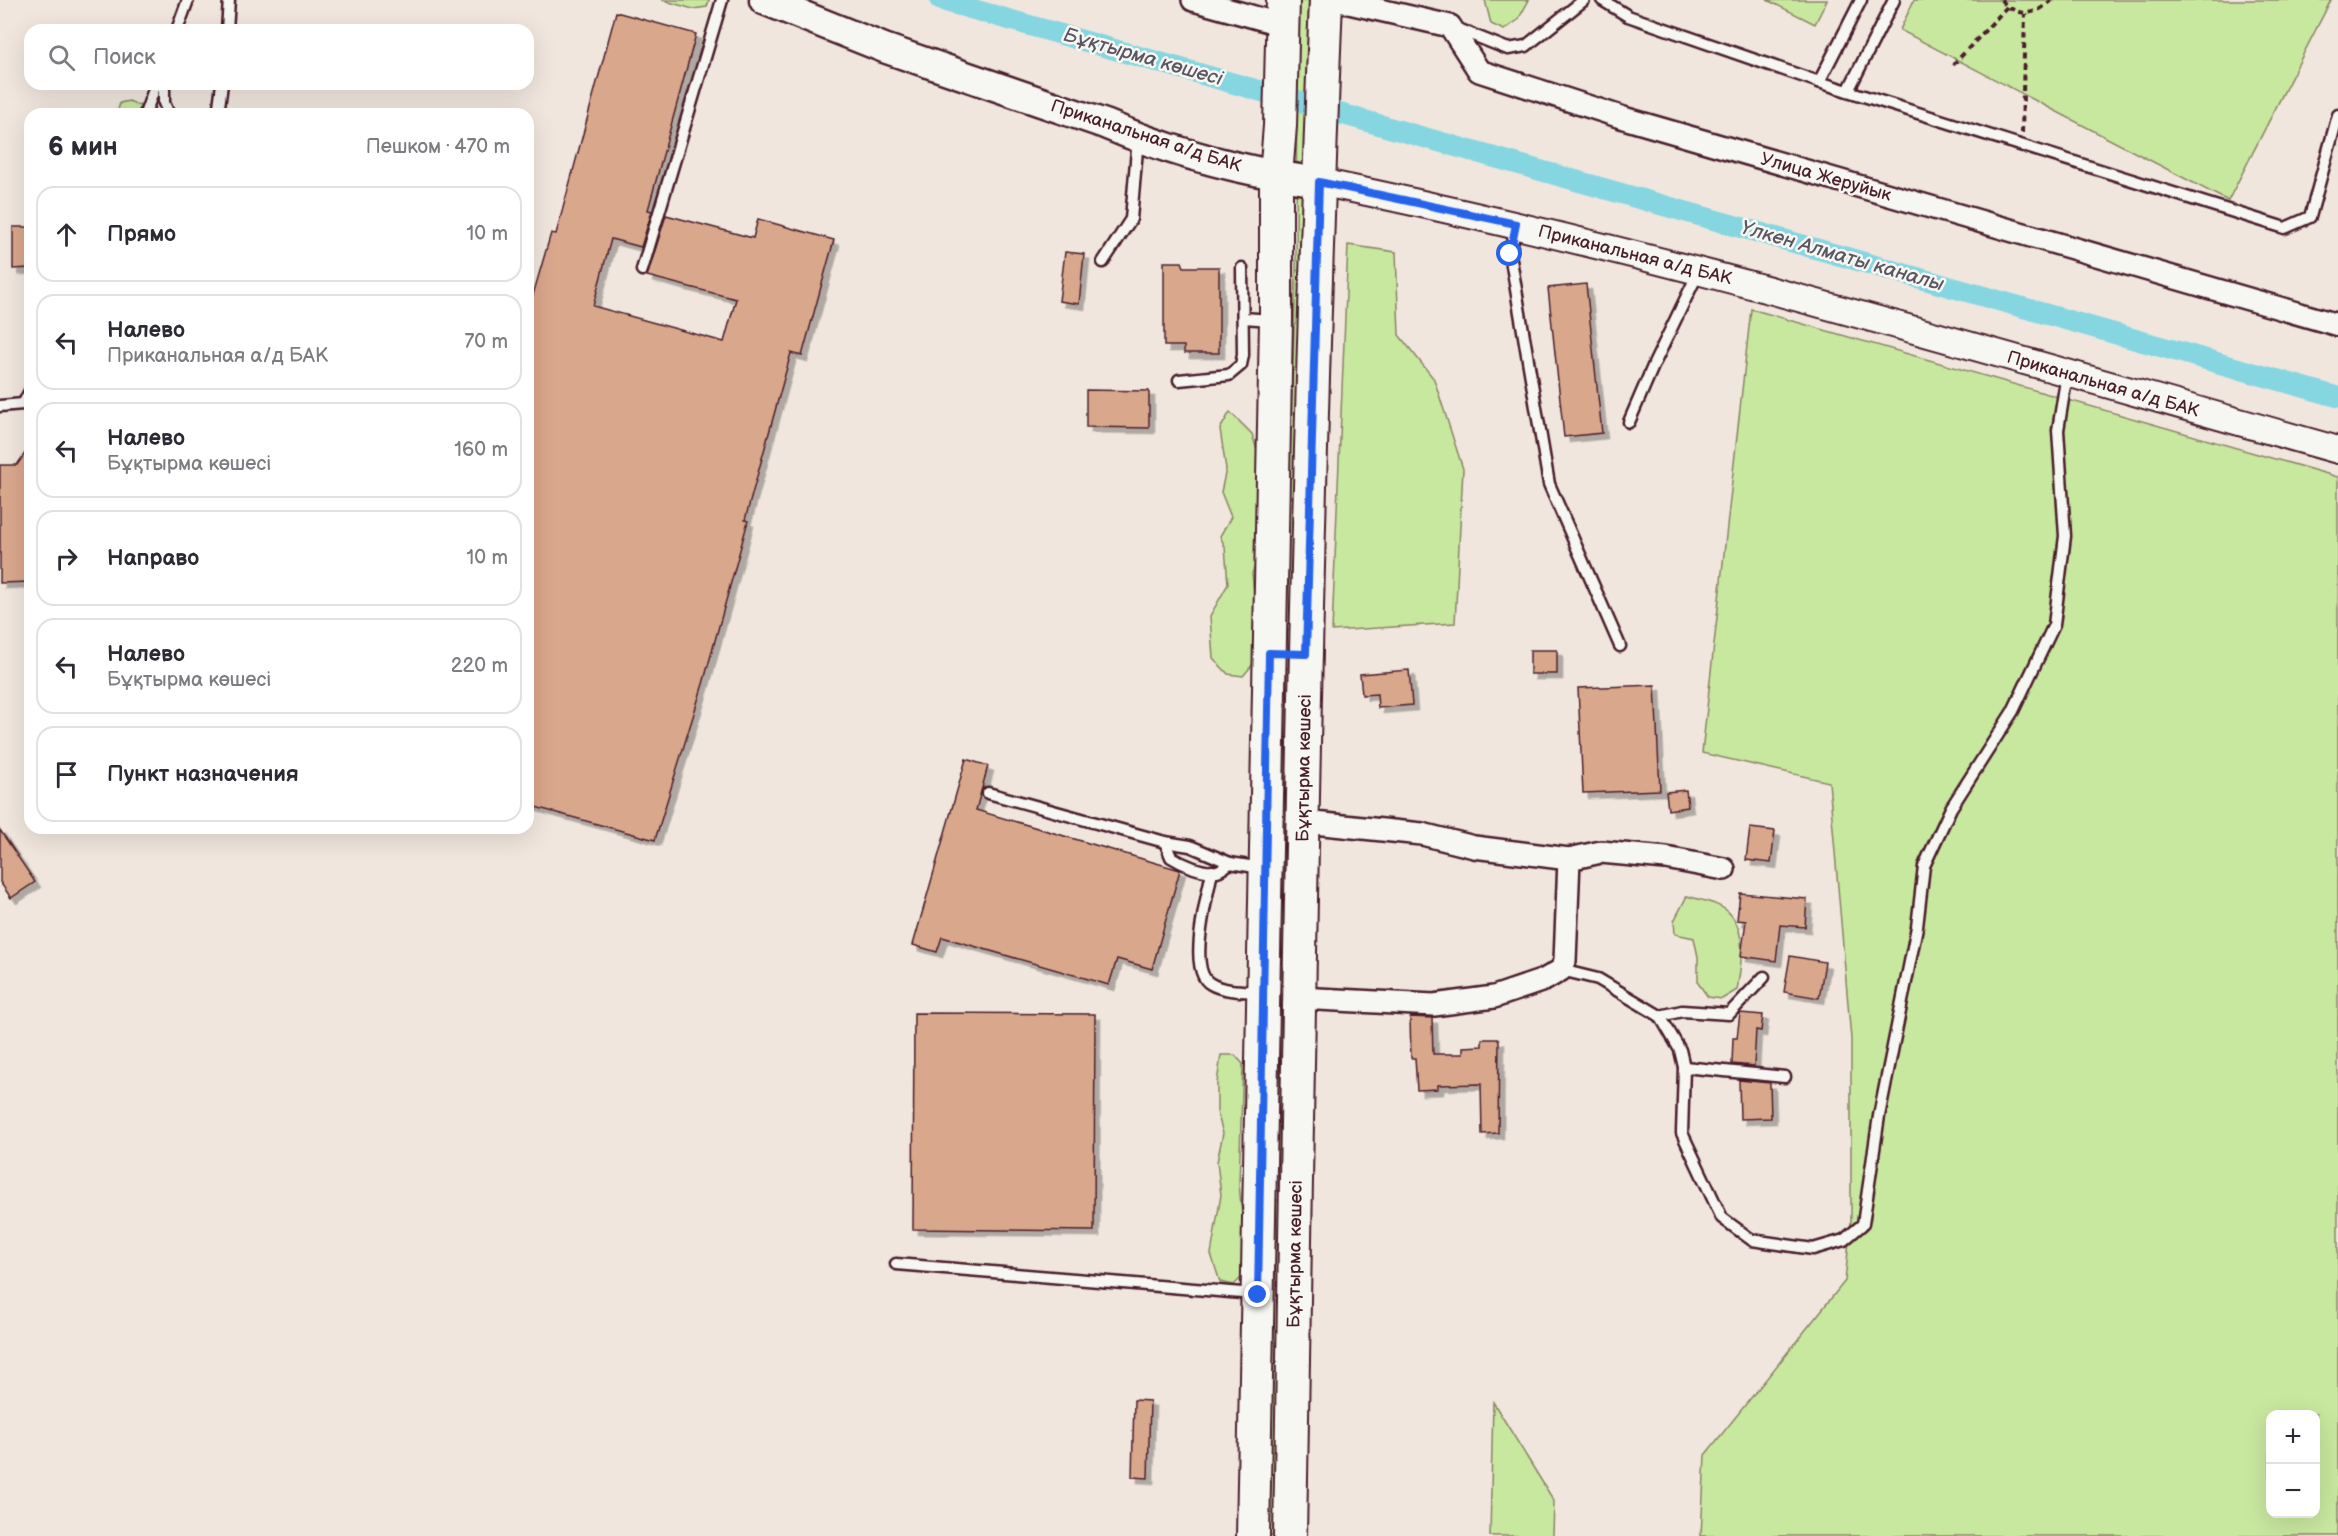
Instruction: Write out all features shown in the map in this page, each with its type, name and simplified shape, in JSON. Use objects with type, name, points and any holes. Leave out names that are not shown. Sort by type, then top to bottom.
[{"type":"main road","name":"Приканальная а/д БАК","points":[[764,0],[884,48],[1105,124],[1138,138],[1276,176],[1319,171]]},
{"type":"main road","name":"Бұқтырма көшесі","points":[[1290,1536],[1306,654],[1326,0]]},
{"type":"main road","name":"Бұқтырма көшесі","points":[[1253,1536],[1276,320],[1276,176],[1283,23]]},
{"type":"main road","points":[[1269,653],[1306,654]]},
{"type":"main road","points":[[1260,1179],[1296,1183]]},
{"type":"street","points":[[1336,0],[1450,26]]},
{"type":"street","points":[[1202,1],[1283,23]]},
{"type":"street","name":"Улица Жеруйык","points":[[1450,26],[1479,71],[1627,119],[2338,325]]},
{"type":"street","name":"Приканальная а/д БАК","points":[[1319,171],[1699,270],[2338,450]]},
{"type":"street","points":[[1304,822],[1422,834],[1474,847],[1569,860],[1601,852],[1666,858],[1724,869]]},
{"type":"street","points":[[1299,998],[1434,1005],[1494,997],[1544,980],[1561,970],[1565,961],[1569,860]]},
{"type":"lane","points":[[179,24],[188,0]]},
{"type":"lane","points":[[227,24],[229,0]]},
{"type":"lane","points":[[642,270],[722,0]]},
{"type":"lane","points":[[1450,26],[1508,49],[1526,46],[1584,0]]},
{"type":"lane","points":[[1602,0],[1628,16],[1818,82],[2284,228],[2310,217],[2338,115]]},
{"type":"lane","points":[[1818,82],[1861,0]]},
{"type":"lane","points":[[1848,91],[1894,0]]},
{"type":"lane","points":[[147,108],[154,90]]},
{"type":"lane","points":[[164,90],[166,108]]},
{"type":"lane","points":[[219,108],[221,90]]},
{"type":"lane","points":[[1103,262],[1131,219],[1138,138]]},
{"type":"lane","points":[[1516,224],[1510,254],[1548,484],[1620,646]]},
{"type":"lane","points":[[1179,380],[1230,375],[1241,365],[1243,355],[1242,268]]},
{"type":"lane","points":[[1629,422],[1699,270]]},
{"type":"lane","points":[[1243,318],[1276,320]]},
{"type":"lane","points":[[1561,970],[1598,979],[1660,1016],[1680,1050],[1684,1067],[1682,1133],[1722,1218],[1752,1240],[1813,1249],[1844,1240],[1863,1224],[1879,1116],[1917,927],[1924,866],[1951,807],[2013,711],[2054,625],[2065,536],[2058,430],[2067,374]]},
{"type":"lane","points":[[0,406],[24,402]]},
{"type":"lane","points":[[988,793],[1166,842],[1190,846],[1230,863],[1266,869]]},
{"type":"lane","points":[[1166,842],[1171,857],[1179,862],[1212,871],[1220,870],[1230,863]]},
{"type":"lane","points":[[1212,871],[1199,942],[1199,968],[1204,979],[1212,986],[1263,993]]},
{"type":"lane","points":[[1660,1016],[1682,1011],[1729,1014],[1764,977]]},
{"type":"lane","points":[[1684,1067],[1785,1077]]},
{"type":"lane","points":[[896,1264],[1258,1295]]},
{"type":"path","points":[[2001,0],[2007,7],[2025,14],[2044,7],[2051,0]]},
{"type":"path","points":[[1953,65],[2007,7]]},
{"type":"path","points":[[2021,145],[2025,14]]},
{"type":"green space","points":[[662,0],[709,0],[707,7],[693,9]]},
{"type":"green space","points":[[1297,0],[1312,0],[1291,632],[1287,630],[1285,623],[1296,267]]},
{"type":"green space","points":[[1485,0],[1529,0],[1518,20],[1504,30],[1491,24]]},
{"type":"green space","points":[[1767,0],[1827,0],[1815,24]]},
{"type":"green space","points":[[1914,0],[2331,0],[2228,201],[1900,30]]},
{"type":"green space","points":[[129,101],[140,108],[119,108],[120,103]]},
{"type":"green space","points":[[1348,245],[1396,252],[1399,335],[1434,379],[1463,469],[1455,623],[1332,631]]},
{"type":"green space","points":[[1751,309],[2338,477],[2338,1536],[1701,1536],[1705,1455],[1845,1281],[1851,1221],[1851,1039],[1829,782],[1702,753]]},
{"type":"green space","points":[[1230,412],[1252,434],[1263,469],[1259,557],[1252,573],[1256,616],[1254,663],[1243,676],[1228,674],[1213,658],[1210,616],[1228,584],[1225,547],[1220,536],[1231,517],[1221,492],[1226,469],[1220,429]]},
{"type":"green space","points":[[1289,666],[1292,667],[1281,1167],[1275,1161],[1284,672]]},
{"type":"green space","points":[[1687,896],[1722,908],[1731,915],[1736,923],[1742,951],[1737,990],[1722,999],[1708,997],[1698,983],[1698,957],[1694,938],[1675,934],[1674,921]]},
{"type":"green space","points":[[1221,1055],[1235,1055],[1243,1064],[1239,1184],[1244,1235],[1242,1277],[1234,1285],[1220,1282],[1211,1254],[1221,1195],[1217,1162],[1223,1133],[1217,1112],[1217,1083]]},
{"type":"green space","points":[[1281,1198],[1280,1536],[1267,1536],[1274,1203]]},
{"type":"green space","points":[[1493,1402],[1554,1501],[1553,1536],[1490,1536]]},
{"type":"building","points":[[616,12],[696,34],[648,210],[652,211],[641,247],[611,239],[593,306],[724,342],[736,299],[647,276],[666,215],[753,238],[758,219],[834,240],[802,356],[791,353],[703,684],[655,840],[534,807],[534,291],[551,233],[556,234]]},
{"type":"building","points":[[13,227],[24,227],[24,268],[13,269]]},
{"type":"building","points":[[1065,252],[1084,254],[1079,304],[1059,301]]},
{"type":"building","points":[[1164,262],[1182,262],[1184,267],[1219,267],[1219,353],[1184,353],[1184,346],[1164,346]]},
{"type":"building","points":[[1586,284],[1602,433],[1564,437],[1548,288]]},
{"type":"building","points":[[1086,390],[1149,391],[1149,428],[1086,427]]},
{"type":"building","points":[[24,455],[24,582],[0,583],[0,465],[17,465]]},
{"type":"building","points":[[1530,650],[1557,650],[1557,674],[1530,674]]},
{"type":"building","points":[[1409,670],[1412,705],[1378,708],[1377,694],[1362,695],[1360,674]]},
{"type":"building","points":[[1655,685],[1660,790],[1583,793],[1578,688]]},
{"type":"building","points":[[966,759],[988,766],[976,810],[1180,870],[1152,969],[1117,959],[1109,985],[942,937],[937,952],[913,945]]},
{"type":"building","points":[[1686,790],[1688,807],[1668,810],[1666,792]]},
{"type":"building","points":[[1750,828],[1775,831],[1771,863],[1746,860]]},
{"type":"building","points":[[0,830],[35,882],[11,898],[0,882]]},
{"type":"building","points":[[1740,893],[1807,899],[1805,927],[1780,925],[1776,961],[1741,956],[1746,921],[1737,920]]},
{"type":"building","points":[[1790,956],[1825,962],[1819,998],[1784,992]]},
{"type":"building","points":[[914,1013],[1095,1014],[1094,1231],[913,1229]]},
{"type":"building","points":[[1740,1013],[1763,1015],[1761,1031],[1756,1030],[1754,1066],[1732,1064],[1733,1038],[1737,1038]]},
{"type":"building","points":[[1410,1017],[1432,1018],[1433,1054],[1463,1054],[1463,1047],[1482,1046],[1482,1039],[1499,1039],[1498,1133],[1482,1134],[1481,1084],[1438,1085],[1438,1089],[1417,1090],[1415,1058],[1411,1058]]},
{"type":"building","points":[[1739,1080],[1770,1083],[1771,1118],[1740,1119]]},
{"type":"building","points":[[1134,1400],[1150,1401],[1148,1478],[1132,1477]]},
{"type":"waterway","name":"Үлкен Алматы каналы","points":[[940,0],[2338,397]]},
{"type":"route","points":[[1258,1295],[1269,653],[1306,654],[1319,182],[1516,224],[1510,254]]}]
